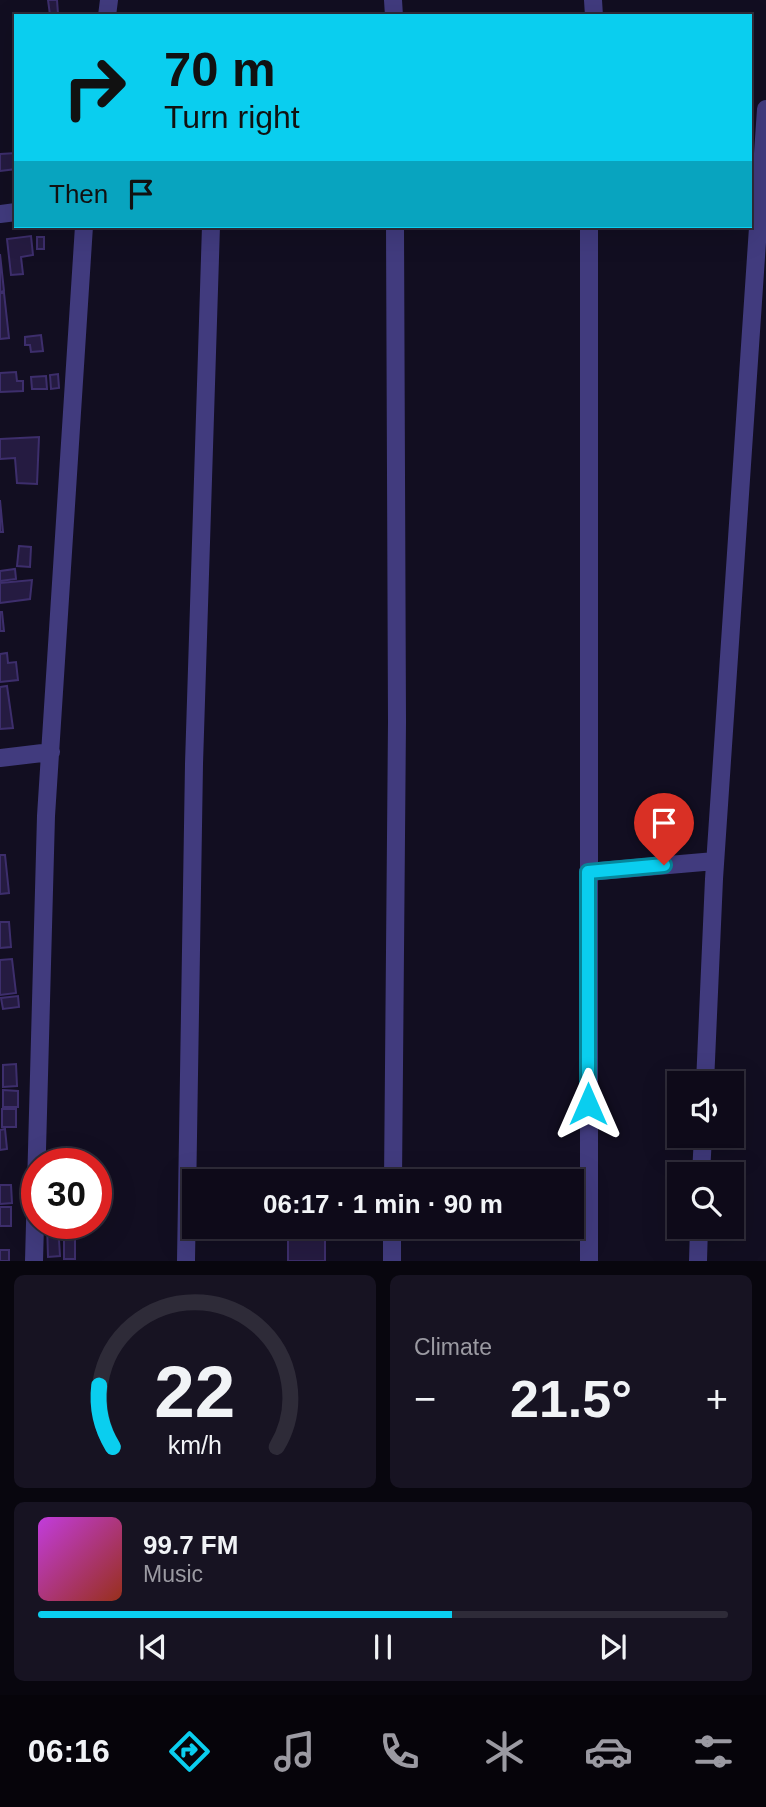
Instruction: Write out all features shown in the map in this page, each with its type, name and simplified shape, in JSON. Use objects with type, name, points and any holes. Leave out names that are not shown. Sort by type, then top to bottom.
[{"type":"street","points":[[706,1071],[715,861],[766,108]]},
{"type":"street","points":[[34,1261],[51,752],[84,228]]},
{"type":"street","points":[[186,1261],[194,764],[211,228]]},
{"type":"street","points":[[393,1169],[397,722],[395,228]]},
{"type":"street","points":[[589,228],[592,508],[588,872],[589,1261]]},
{"type":"street","points":[[0,758],[51,752]]},
{"type":"street","points":[[588,872],[715,861]]},
{"type":"street","points":[[392,1261],[393,1239]]},
{"type":"street","points":[[698,1261],[699,1239]]},
{"type":"building","points":[[48,0],[57,0],[58,14],[50,14]]},
{"type":"building","points":[[14,153],[14,169],[0,171],[0,154]]},
{"type":"building","points":[[31,236],[33,255],[21,257],[23,274],[11,275],[7,239]]},
{"type":"building","points":[[37,237],[44,237],[44,249],[37,249]]},
{"type":"building","points":[[0,254],[4,291],[0,292]]},
{"type":"building","points":[[0,293],[4,293],[9,338],[0,339]]},
{"type":"building","points":[[41,335],[43,351],[31,352],[30,345],[25,345],[25,337]]},
{"type":"building","points":[[16,372],[17,381],[23,381],[23,391],[0,392],[0,373]]},
{"type":"building","points":[[58,374],[59,388],[51,389],[50,375]]},
{"type":"building","points":[[46,376],[47,389],[32,389],[31,377]]},
{"type":"building","points":[[39,437],[37,484],[17,483],[15,458],[0,459],[0,439]]},
{"type":"building","points":[[0,500],[3,532],[0,532]]},
{"type":"building","points":[[19,546],[31,547],[30,567],[17,566]]},
{"type":"building","points":[[15,569],[16,579],[0,581],[0,571]]},
{"type":"building","points":[[32,580],[30,599],[0,603],[0,583]]},
{"type":"building","points":[[2,612],[4,631],[0,631]]},
{"type":"building","points":[[7,653],[8,663],[16,662],[18,680],[0,682],[0,654]]},
{"type":"building","points":[[7,686],[13,728],[0,729],[0,687]]},
{"type":"building","points":[[0,855],[5,855],[9,893],[0,894]]},
{"type":"building","points":[[0,922],[9,922],[11,947],[0,948]]},
{"type":"building","points":[[12,959],[16,993],[0,995],[0,960]]},
{"type":"building","points":[[18,996],[19,1007],[3,1009],[1,998]]},
{"type":"building","points":[[16,1064],[17,1086],[3,1087],[3,1065]]},
{"type":"building","points":[[3,1090],[18,1091],[18,1107],[3,1107]]},
{"type":"building","points":[[2,1109],[16,1109],[16,1127],[2,1127]]},
{"type":"building","points":[[5,1129],[7,1149],[0,1150],[0,1130]]},
{"type":"building","points":[[0,1185],[11,1185],[12,1203],[0,1204]]},
{"type":"building","points":[[0,1207],[11,1207],[11,1226],[0,1226]]},
{"type":"building","points":[[47,1239],[59,1239],[60,1256],[48,1257]]},
{"type":"building","points":[[64,1239],[75,1239],[75,1259],[64,1259]]},
{"type":"building","points":[[288,1239],[325,1239],[325,1261],[288,1261]]},
{"type":"building","points":[[0,1250],[9,1250],[9,1261],[0,1261]]},
{"type":"route","points":[[588,1104],[588,872],[664,865]]}]
